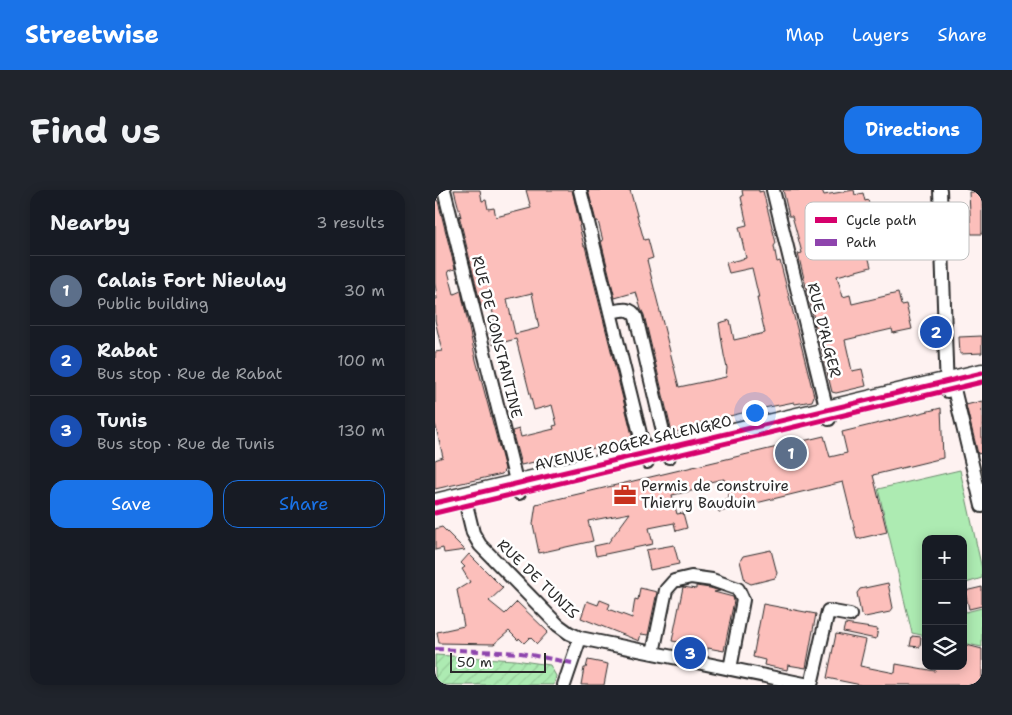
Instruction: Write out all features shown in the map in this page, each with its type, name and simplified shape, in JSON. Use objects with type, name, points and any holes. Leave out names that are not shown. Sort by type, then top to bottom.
[{"type":"main road","name":"AVENUE ROGER SALENGRO","points":[[950,387],[982,373]]},
{"type":"main road","name":"AVENUE ROGER SALENGRO","points":[[435,513],[465,501],[668,452],[828,414],[950,387],[982,382]]},
{"type":"main road","name":"AVENUE ROGER SALENGRO","points":[[435,503],[465,501]]},
{"type":"street","name":"RUE DE CONSTANTINE","points":[[444,190],[518,488]]},
{"type":"street","points":[[581,190],[646,458]]},
{"type":"street","name":"RUE D'ALGER","points":[[773,190],[828,414]]},
{"type":"street","points":[[944,260],[950,387],[982,506]]},
{"type":"street","points":[[610,312],[626,308],[635,317],[668,452]]},
{"type":"street","name":"RUE DE TUNIS","points":[[465,501],[473,533],[484,550],[558,625],[580,638],[810,685],[828,611],[850,615]]},
{"type":"street","points":[[653,653],[666,590],[674,581],[691,577],[712,580],[738,589],[743,600],[730,669]]},
{"type":"street","points":[[564,685],[580,638]]},
{"type":"green space","points":[[960,470],[982,569],[982,578],[967,583],[967,535],[922,535],[922,635],[912,633],[878,489]]},
{"type":"green space","points":[[982,608],[982,647],[967,644],[967,612]]},
{"type":"green space","points":[[435,655],[515,660],[550,665],[556,676],[554,685],[435,685]]},
{"type":"building","points":[[454,190],[480,190],[482,201],[486,200],[488,209],[494,208],[496,217],[531,208],[526,190],[572,190],[579,226],[632,435],[629,440],[521,465],[512,431],[519,429],[521,437],[554,429],[553,426],[557,425],[552,405],[534,410],[516,339],[493,345],[489,328],[496,327],[491,304],[481,306],[459,215],[461,217]],"holes":[[[532,293],[539,328],[515,334],[507,299]]]},
{"type":"building","points":[[588,190],[630,190],[644,240],[648,239],[653,258],[647,260],[679,387],[726,377],[727,368],[719,323],[730,320],[734,340],[765,333],[752,268],[729,273],[726,263],[746,258],[739,227],[747,225],[741,197],[743,196],[742,190],[763,191],[776,243],[774,246],[777,262],[780,261],[814,396],[812,401],[795,404],[794,402],[759,409],[696,424],[697,427],[672,433],[644,315],[636,292],[615,298],[598,221],[596,221]]},
{"type":"building","points":[[783,190],[822,190],[824,195],[854,190],[855,195],[863,193],[865,201],[868,200],[868,202],[805,202],[805,260],[869,260],[871,267],[837,276],[843,297],[850,295],[852,304],[898,293],[901,305],[906,304],[912,329],[893,333],[892,329],[845,340],[852,371],[862,369],[866,386],[836,393],[832,392],[798,254],[802,253],[792,216],[789,216]]},
{"type":"building","points":[[969,192],[982,192],[982,234],[971,234]]},
{"type":"building","points":[[435,199],[438,201],[455,269],[448,271],[454,294],[461,291],[476,360],[505,469],[502,474],[435,489],[435,460],[443,457],[435,423],[435,352],[442,351],[435,320],[435,299],[437,299],[435,283]]},
{"type":"building","points":[[982,336],[982,353],[960,354],[959,337]]},
{"type":"building","points":[[982,401],[982,453],[978,454],[966,405]]},
{"type":"building","points":[[941,408],[943,458],[873,475],[887,532],[857,539],[843,482],[719,512],[716,502],[729,498],[724,479],[695,485],[696,490],[672,495],[677,514],[683,513],[687,528],[676,531],[674,523],[649,528],[653,544],[596,556],[594,546],[608,543],[630,513],[588,521],[593,541],[539,553],[533,524],[536,504],[824,436],[830,457],[847,453],[842,432]]},
{"type":"building","points":[[442,527],[465,550],[444,553],[443,548],[435,550],[435,529]]},
{"type":"building","points":[[674,545],[679,564],[650,570],[646,550]]},
{"type":"building","points":[[771,550],[777,573],[775,578],[751,584],[745,581],[740,561],[743,556]]},
{"type":"building","points":[[469,554],[503,588],[489,601],[505,614],[517,602],[548,632],[537,644],[530,637],[524,643],[509,631],[494,644],[439,643],[437,632],[464,626],[457,590],[470,582],[462,569],[465,567],[461,563]]},
{"type":"building","points":[[888,583],[893,608],[890,612],[865,617],[861,614],[857,593],[860,589]]},
{"type":"building","points":[[696,586],[710,588],[720,591],[714,592],[733,597],[734,601],[724,651],[708,648],[706,654],[684,650],[685,643],[672,641],[683,587],[696,589]]},
{"type":"building","points":[[982,587],[982,606],[969,609],[967,591]]},
{"type":"building","points":[[640,588],[657,592],[648,635],[641,634],[639,641],[581,618],[587,601],[598,605],[600,600],[610,604],[608,609],[632,618],[635,599],[638,600]]},
{"type":"building","points":[[763,604],[816,614],[806,668],[788,665],[787,670],[764,665],[765,660],[753,657]]},
{"type":"building","points":[[845,624],[878,629],[876,639],[843,632]]},
{"type":"building","points":[[836,634],[866,640],[860,666],[895,673],[896,664],[922,670],[967,670],[967,645],[982,649],[982,682],[980,682],[980,685],[861,685],[827,678]]},
{"type":"building","points":[[912,636],[921,637],[920,647],[910,646]]},
{"type":"building","points":[[588,660],[608,664],[604,685],[581,685],[584,668],[586,668]]},
{"type":"marked path","points":[[435,649],[521,653],[572,663]]},
{"type":"cycle path","points":[[435,503],[982,373]]},
{"type":"cycle path","points":[[435,513],[982,382]]},
{"type":"place","name":"Rabat","points":[[936,332]]},
{"type":"place","name":"Calais Fort Nieulay","points":[[791,453]]},
{"type":"place","name":"Permis de construire Thierry Bauduin","points":[[625,495]]},
{"type":"place","name":"Tunis","points":[[690,653]]}]
